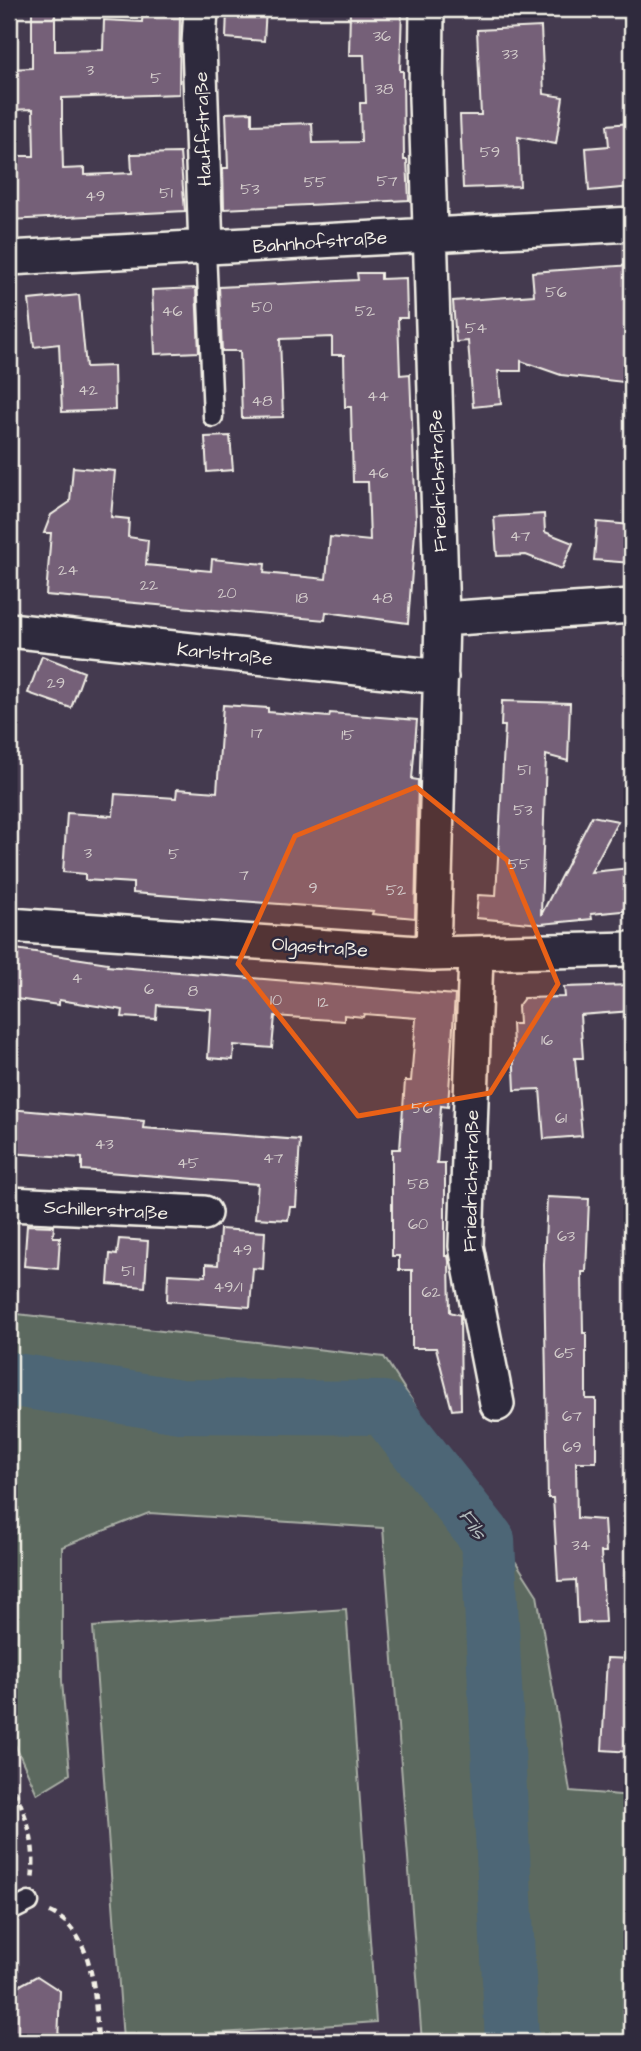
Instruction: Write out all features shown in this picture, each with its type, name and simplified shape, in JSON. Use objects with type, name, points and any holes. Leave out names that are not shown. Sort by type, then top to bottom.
[{"type":"street","name":"Hauffstraße","points":[[201,9],[199,44],[206,248]]},
{"type":"street","name":"Friedrichstraße","points":[[427,9],[425,36],[429,233],[442,619],[433,954]]},
{"type":"street","name":"Bahnhofstraße","points":[[9,258],[632,224]]},
{"type":"street","points":[[442,619],[632,606]]},
{"type":"street","name":"Karlstraße","points":[[9,630],[441,677]]},
{"type":"street","name":"Olgastraße","points":[[9,925],[433,954],[632,949]]},
{"type":"street","name":"Friedrichstraße","points":[[476,955],[467,1246],[498,1404]]},
{"type":"street","name":"Schillerstraße","points":[[9,1205],[204,1213]]},
{"type":"lane","points":[[206,248],[213,416]]},
{"type":"lane","points":[[9,1912],[29,1902]]},
{"type":"path","points":[[9,1779],[28,1819],[34,1864],[29,1902],[60,1916],[81,1944],[94,1981],[98,2042]]},
{"type":"highlighted area","points":[[416,787],[507,860],[558,984],[490,1093],[358,1116],[238,964],[295,836]]},
{"type":"green space","points":[[9,1313],[384,1357],[537,1595],[570,1791],[632,1796],[632,2030],[629,2042],[422,2042],[383,1528],[149,1513],[62,1547],[62,1681],[70,1774],[37,1794],[9,1731]]},
{"type":"green space","points":[[346,1609],[376,2022],[123,2040],[93,1627]]},
{"type":"building","points":[[32,9],[55,9],[55,51],[103,50],[104,20],[142,22],[143,9],[180,9],[179,94],[62,98],[63,169],[85,168],[85,175],[132,173],[131,154],[180,153],[185,211],[9,220],[9,156],[34,156],[33,109],[9,110],[9,69],[32,68]]},
{"type":"building","points":[[227,9],[266,9],[264,41],[226,38]]},
{"type":"building","points":[[350,9],[402,9],[400,71],[403,71],[404,160],[407,160],[409,200],[224,209],[223,168],[228,168],[226,113],[252,112],[252,125],[312,123],[313,143],[361,142],[360,103],[366,103],[364,55],[349,55]]},
{"type":"building","points":[[541,27],[544,94],[563,97],[556,144],[518,137],[520,186],[463,188],[460,115],[481,115],[477,30]]},
{"type":"building","points":[[630,123],[632,187],[589,191],[586,148],[609,146],[607,125]]},
{"type":"building","points":[[632,265],[632,383],[561,375],[521,361],[521,371],[498,371],[501,404],[473,407],[468,341],[456,342],[453,301],[534,295],[532,272]]},
{"type":"building","points":[[357,273],[381,273],[381,279],[406,278],[407,318],[398,318],[400,375],[410,374],[416,519],[408,623],[326,612],[325,620],[46,595],[51,533],[44,533],[51,515],[70,502],[73,467],[115,471],[111,517],[129,519],[128,537],[148,540],[146,565],[211,571],[212,559],[265,564],[264,573],[326,579],[330,537],[370,541],[368,482],[353,482],[351,407],[345,407],[344,355],[332,355],[332,337],[280,339],[283,417],[242,418],[240,351],[222,351],[219,287],[358,280]]},
{"type":"building","points":[[196,288],[199,352],[155,354],[152,290]]},
{"type":"building","points":[[79,295],[86,367],[114,366],[115,410],[62,412],[59,344],[34,347],[29,300]]},
{"type":"building","points":[[230,436],[233,470],[207,472],[205,437]]},
{"type":"building","points":[[544,514],[545,532],[573,543],[562,569],[526,555],[497,556],[494,517]]},
{"type":"building","points":[[597,522],[632,525],[632,563],[594,560]]},
{"type":"building","points":[[42,656],[84,672],[71,708],[28,693]]},
{"type":"building","points":[[502,701],[570,703],[568,761],[546,755],[541,915],[592,816],[618,821],[591,872],[630,868],[632,910],[591,914],[592,919],[541,924],[476,918],[478,895],[496,896],[505,726],[501,726]]},
{"type":"building","points":[[223,705],[329,717],[330,713],[417,720],[412,779],[418,780],[415,918],[372,914],[373,911],[133,893],[133,883],[85,880],[85,874],[63,872],[67,813],[113,816],[115,794],[176,798],[177,789],[217,792]]},
{"type":"building","points":[[9,948],[108,963],[107,966],[455,995],[448,1107],[441,1106],[437,1163],[445,1163],[445,1256],[448,1256],[449,1261],[450,1312],[460,1315],[461,1409],[452,1410],[436,1348],[412,1348],[412,1270],[399,1270],[399,1256],[392,1256],[392,1149],[400,1149],[405,1081],[411,1081],[416,1018],[364,1014],[363,1017],[344,1015],[344,1021],[275,1016],[272,1048],[234,1045],[233,1060],[208,1058],[211,1009],[157,1005],[156,1019],[122,1017],[123,1010],[59,1000],[59,1005],[9,998]]},
{"type":"building","points":[[632,985],[632,1011],[580,1015],[583,1058],[575,1058],[582,1136],[544,1139],[540,1089],[515,1090],[512,1024],[519,1024],[518,1006],[524,998],[565,997],[564,987]]},
{"type":"building","points":[[9,1109],[144,1121],[143,1128],[300,1140],[296,1207],[290,1207],[288,1220],[255,1218],[258,1184],[82,1170],[82,1158],[9,1153]]},
{"type":"building","points":[[547,1197],[589,1199],[586,1272],[582,1272],[583,1333],[586,1333],[586,1399],[596,1399],[596,1462],[576,1462],[577,1518],[604,1520],[606,1552],[601,1552],[605,1622],[578,1623],[576,1580],[558,1581],[553,1498],[548,1498],[544,1265]]},
{"type":"building","points":[[27,1225],[54,1226],[53,1237],[60,1237],[58,1269],[24,1266]]},
{"type":"building","points":[[220,1229],[265,1232],[263,1269],[253,1268],[250,1307],[167,1301],[168,1274],[206,1276],[206,1264],[218,1265]]},
{"type":"building","points":[[119,1239],[148,1241],[145,1287],[108,1284],[110,1254],[117,1255]]},
{"type":"building","points":[[607,1658],[632,1659],[631,1752],[602,1750]]},
{"type":"building","points":[[37,1976],[60,1991],[58,2042],[9,2042],[9,1991]]},
{"type":"waterway","name":"Fils","points":[[9,1379],[180,1406],[384,1408],[488,1540],[512,2042]]}]
